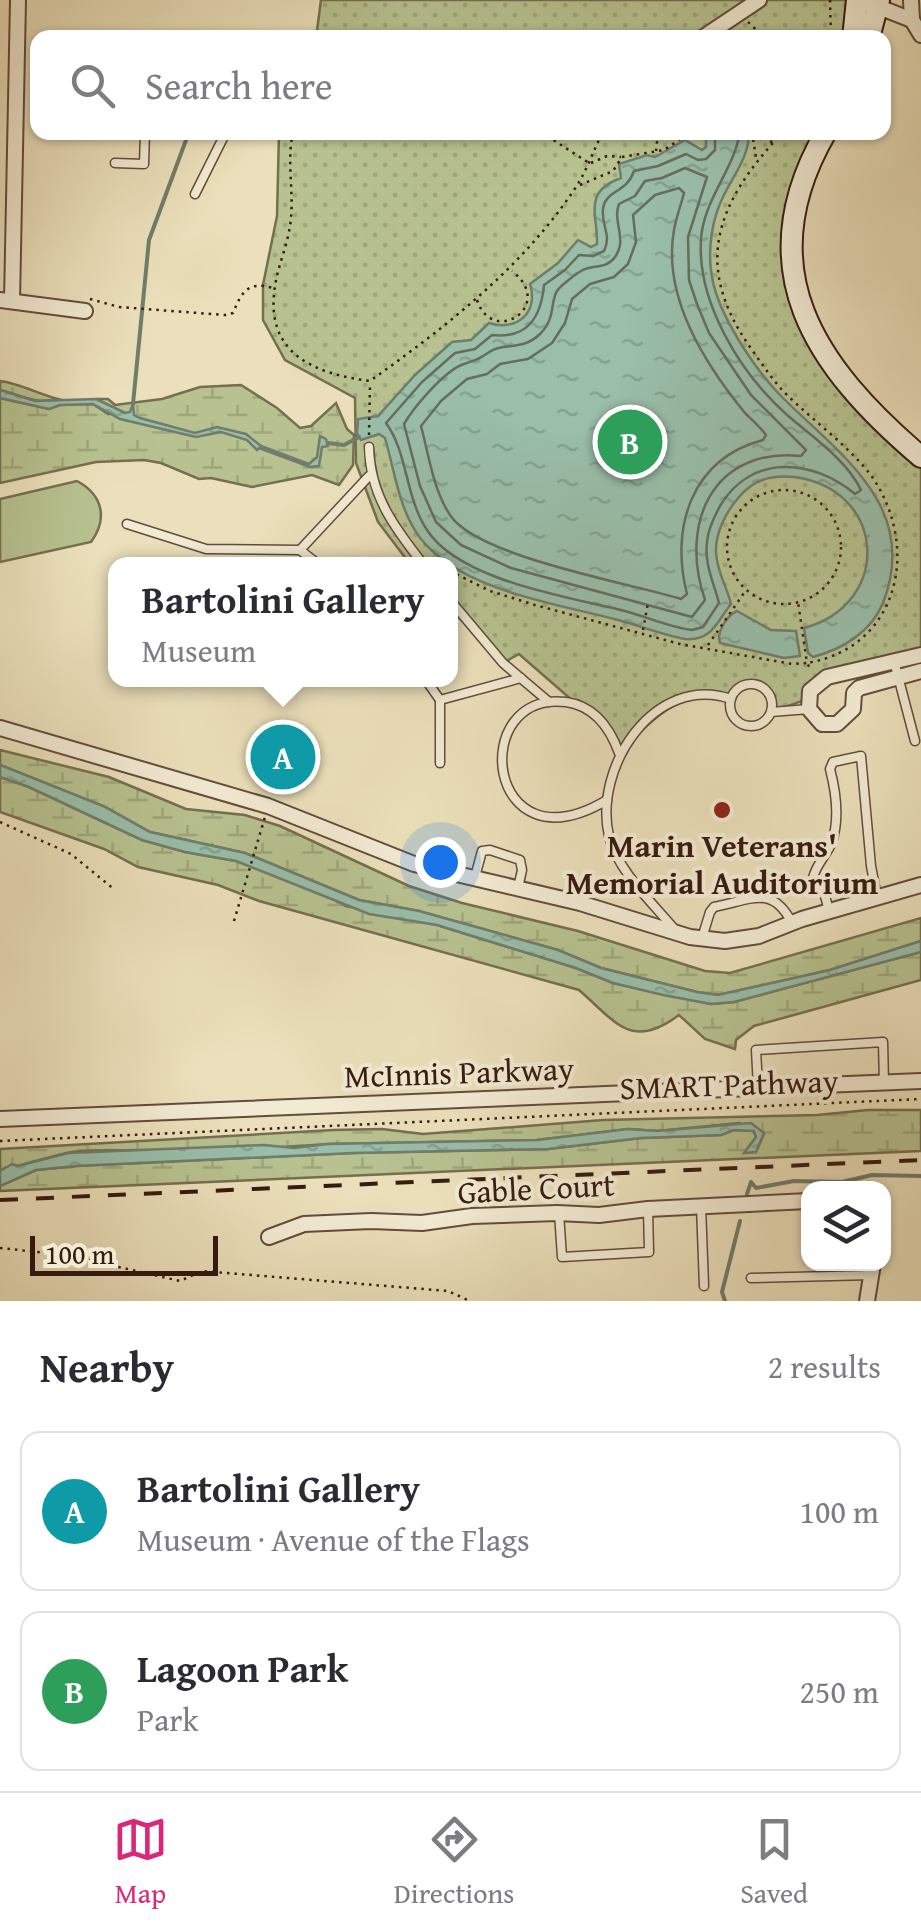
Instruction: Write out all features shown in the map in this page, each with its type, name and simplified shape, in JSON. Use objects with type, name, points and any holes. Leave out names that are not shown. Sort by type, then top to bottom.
[{"type":"street","points":[[18,0],[6,301],[77,310]]},
{"type":"street","points":[[714,30],[758,0]]},
{"type":"street","points":[[910,0],[912,20],[921,35]]},
{"type":"street","points":[[854,1],[912,20]]},
{"type":"street","points":[[853,30],[854,1]]},
{"type":"street","points":[[854,1],[867,30]]},
{"type":"street","points":[[822,140],[804,175],[791,221],[790,253],[799,298],[821,344],[854,391],[921,458]]},
{"type":"street","points":[[921,655],[827,677],[808,696],[810,709],[822,724],[837,724],[853,709],[854,694],[859,688],[921,671]]},
{"type":"street","points":[[0,728],[268,806],[393,857],[615,912],[702,939],[748,938],[921,885]]},
{"type":"street","name":"McInnis Parkway","points":[[0,1120],[921,1081]]},
{"type":"street","name":"Gable Court","points":[[269,1237],[304,1224],[422,1224],[472,1216],[559,1212],[599,1216],[648,1209],[801,1202]]},
{"type":"street","points":[[867,1301],[872,1271]]},
{"type":"lane","points":[[115,163],[144,164],[145,140]]},
{"type":"lane","points":[[195,194],[222,140]]},
{"type":"lane","points":[[369,447],[369,476],[388,521],[416,557]]},
{"type":"lane","points":[[300,550],[369,476]]},
{"type":"lane","points":[[127,524],[206,549],[300,550],[309,557]]},
{"type":"lane","points":[[458,610],[502,663],[548,702]]},
{"type":"lane","points":[[894,661],[915,742]]},
{"type":"lane","points":[[440,700],[521,678]]},
{"type":"lane","points":[[758,685],[770,696],[771,712],[761,724],[745,725],[732,715],[731,699],[742,686],[758,685]]},
{"type":"lane","points":[[431,687],[440,700],[440,763]]},
{"type":"lane","points":[[679,934],[618,857],[608,834],[610,774],[637,729],[674,703],[706,695],[731,699]]},
{"type":"lane","points":[[607,800],[578,816],[552,818],[526,809],[508,789],[500,764],[507,734],[526,712],[548,702],[573,704],[591,711],[606,725],[619,754]]},
{"type":"lane","points":[[771,712],[810,709]]},
{"type":"lane","points":[[829,911],[824,892],[814,878],[836,824],[836,794],[830,769],[833,762],[861,756],[871,866],[878,897]]},
{"type":"lane","points":[[475,879],[478,858],[490,850],[520,860],[518,888]]},
{"type":"lane","points":[[702,939],[714,908],[766,898],[780,904],[792,923]]},
{"type":"lane","points":[[758,1088],[756,1050],[883,1042],[884,1082]]},
{"type":"lane","points":[[702,1206],[704,1286]]},
{"type":"lane","points":[[559,1212],[562,1257],[650,1252],[648,1209]]},
{"type":"lane","points":[[751,1278],[845,1271]]},
{"type":"path","points":[[836,30],[854,1]]},
{"type":"path","points":[[737,27],[747,20],[756,30]]},
{"type":"path","points":[[292,140],[290,226],[274,288],[276,324],[285,343],[302,362],[334,376],[370,381],[509,269],[577,186],[600,140]]},
{"type":"path","points":[[553,140],[590,164]]},
{"type":"path","points":[[656,151],[657,140]]},
{"type":"path","points":[[590,164],[608,156],[664,150],[678,140]]},
{"type":"path","points":[[753,140],[757,160]]},
{"type":"path","points":[[771,140],[771,145]]},
{"type":"path","points":[[458,576],[502,595],[680,644],[785,663],[807,664],[843,651],[876,627],[894,588],[898,550],[889,510],[872,476],[776,383],[740,332],[724,300],[717,262],[721,223],[733,196],[776,140]]},
{"type":"path","points":[[577,186],[613,171],[622,157]]},
{"type":"path","points":[[477,298],[484,314],[497,321],[507,321],[521,313],[528,299],[527,288],[509,269]]},
{"type":"path","points":[[77,310],[78,298],[146,310],[226,315],[233,313],[240,294],[248,286],[274,288]]},
{"type":"path","points":[[369,447],[370,381]]},
{"type":"path","points":[[778,490],[796,491],[814,499],[837,526],[838,564],[830,581],[798,602],[770,602],[747,590],[734,574],[728,556],[728,537],[734,519],[760,495],[778,490]]},
{"type":"path","points":[[425,553],[430,557]]},
{"type":"path","points":[[708,647],[747,590]]},
{"type":"path","points":[[798,602],[807,664],[817,683]]},
{"type":"path","points":[[643,632],[648,603]]},
{"type":"path","points":[[234,921],[264,820]]},
{"type":"path","points":[[0,822],[71,854],[115,890]]},
{"type":"path","name":"SMART Pathway","points":[[0,1140],[921,1098]]},
{"type":"path","points":[[0,1248],[66,1255],[180,1281],[202,1271],[448,1291],[470,1301]]},
{"type":"green space","points":[[321,0],[855,0],[852,30],[317,30]]},
{"type":"green space","points":[[279,140],[823,140],[791,221],[812,329],[921,457],[921,655],[827,677],[805,700],[771,712],[768,695],[757,686],[743,687],[731,699],[697,696],[668,709],[619,754],[611,734],[519,654],[503,663],[458,616],[458,557],[405,557],[378,522],[356,463],[355,398],[285,360],[263,320],[263,285],[277,216]]},
{"type":"green space","points":[[0,381],[58,399],[21,397],[0,390]]},
{"type":"green space","points":[[241,385],[300,428],[311,426],[336,403],[347,429],[354,435],[353,465],[339,485],[312,475],[252,487],[199,479],[144,460],[96,462],[0,483],[0,398],[49,409],[93,404],[108,414],[125,413],[96,399],[108,399],[115,405],[162,399],[200,387]]},
{"type":"green space","points":[[77,481],[93,493],[100,508],[100,525],[91,542],[0,562],[0,499]]},
{"type":"green space","points":[[0,750],[109,777],[186,809],[245,815],[280,826],[409,886],[578,931],[705,971],[730,973],[921,918],[921,941],[830,970],[718,995],[697,992],[601,968],[558,950],[419,911],[359,900],[245,853],[150,832],[105,807],[0,765]]},
{"type":"green space","points":[[0,777],[142,840],[236,861],[346,906],[437,925],[613,983],[711,1004],[734,1002],[921,952],[921,980],[754,1026],[736,1040],[735,1049],[705,1039],[679,1015],[662,1026],[636,1031],[614,1021],[579,990],[259,901],[218,885],[138,867],[104,849],[0,812]]},
{"type":"green space","points":[[921,1110],[921,1151],[0,1191],[0,1186],[36,1170],[76,1166],[353,1153],[548,1149],[641,1138],[721,1135],[734,1130],[754,1131],[756,1137],[745,1152],[756,1152],[764,1134],[739,1123],[657,1131],[628,1129],[537,1140],[87,1151],[0,1171],[0,1149],[333,1130],[382,1129],[423,1134],[603,1120],[817,1115]]},
{"type":"water","points":[[685,140],[702,150],[706,140],[748,140],[716,214],[712,234],[711,267],[722,307],[738,340],[770,384],[848,460],[867,484],[882,509],[891,537],[892,568],[878,613],[855,638],[813,657],[808,653],[804,628],[833,615],[853,596],[864,573],[867,548],[862,524],[847,502],[825,486],[794,477],[778,477],[757,482],[739,497],[722,523],[716,545],[718,567],[731,604],[707,634],[685,639],[512,593],[461,571],[458,557],[439,557],[414,528],[403,504],[385,438],[379,434],[361,440],[357,433],[358,419],[378,416],[452,342],[471,340],[489,323],[508,325],[523,317],[531,303],[530,284],[558,263],[578,240],[591,247],[597,244],[597,197],[601,190],[621,178],[619,164],[647,155],[655,157]]},
{"type":"water","points":[[0,390],[35,401],[96,399],[125,413],[130,412],[133,404],[134,415],[140,418],[195,433],[217,427],[246,434],[261,446],[309,464],[317,457],[320,436],[328,446],[322,447],[319,466],[310,467],[257,450],[247,440],[221,432],[196,437],[120,419],[93,404],[49,409],[0,398]]},
{"type":"water","points":[[737,611],[771,630],[796,631],[800,656],[784,658],[720,643],[723,625]]},
{"type":"water","points":[[0,765],[103,806],[150,832],[245,853],[359,900],[419,911],[558,950],[601,968],[697,992],[718,995],[830,970],[921,941],[921,952],[734,1002],[711,1004],[663,995],[613,983],[437,925],[369,914],[236,861],[142,840],[0,777]]},
{"type":"water","points":[[751,1123],[764,1133],[756,1152],[744,1153],[756,1137],[754,1131],[734,1130],[721,1135],[641,1138],[548,1149],[353,1153],[76,1166],[36,1170],[0,1186],[0,1171],[12,1164],[18,1166],[68,1153],[537,1140],[628,1129],[657,1131]]},
{"type":"waterway","points":[[133,404],[149,240],[186,140]]},
{"type":"waterway","points":[[328,443],[344,445],[359,437]]},
{"type":"waterway","points":[[747,1194],[751,1182],[756,1188],[794,1181],[842,1182],[872,1175],[921,1176]]},
{"type":"waterway","points":[[725,1301],[722,1292],[740,1221]]},
{"type":"railway","points":[[0,1200],[921,1160]]},
{"type":"place","name":"Lagoon Park","points":[[630,442]]},
{"type":"place","name":"Bartolini Gallery","points":[[283,757]]},
{"type":"place","name":"Marin Veterans' Memorial Auditorium","points":[[722,810]]}]
